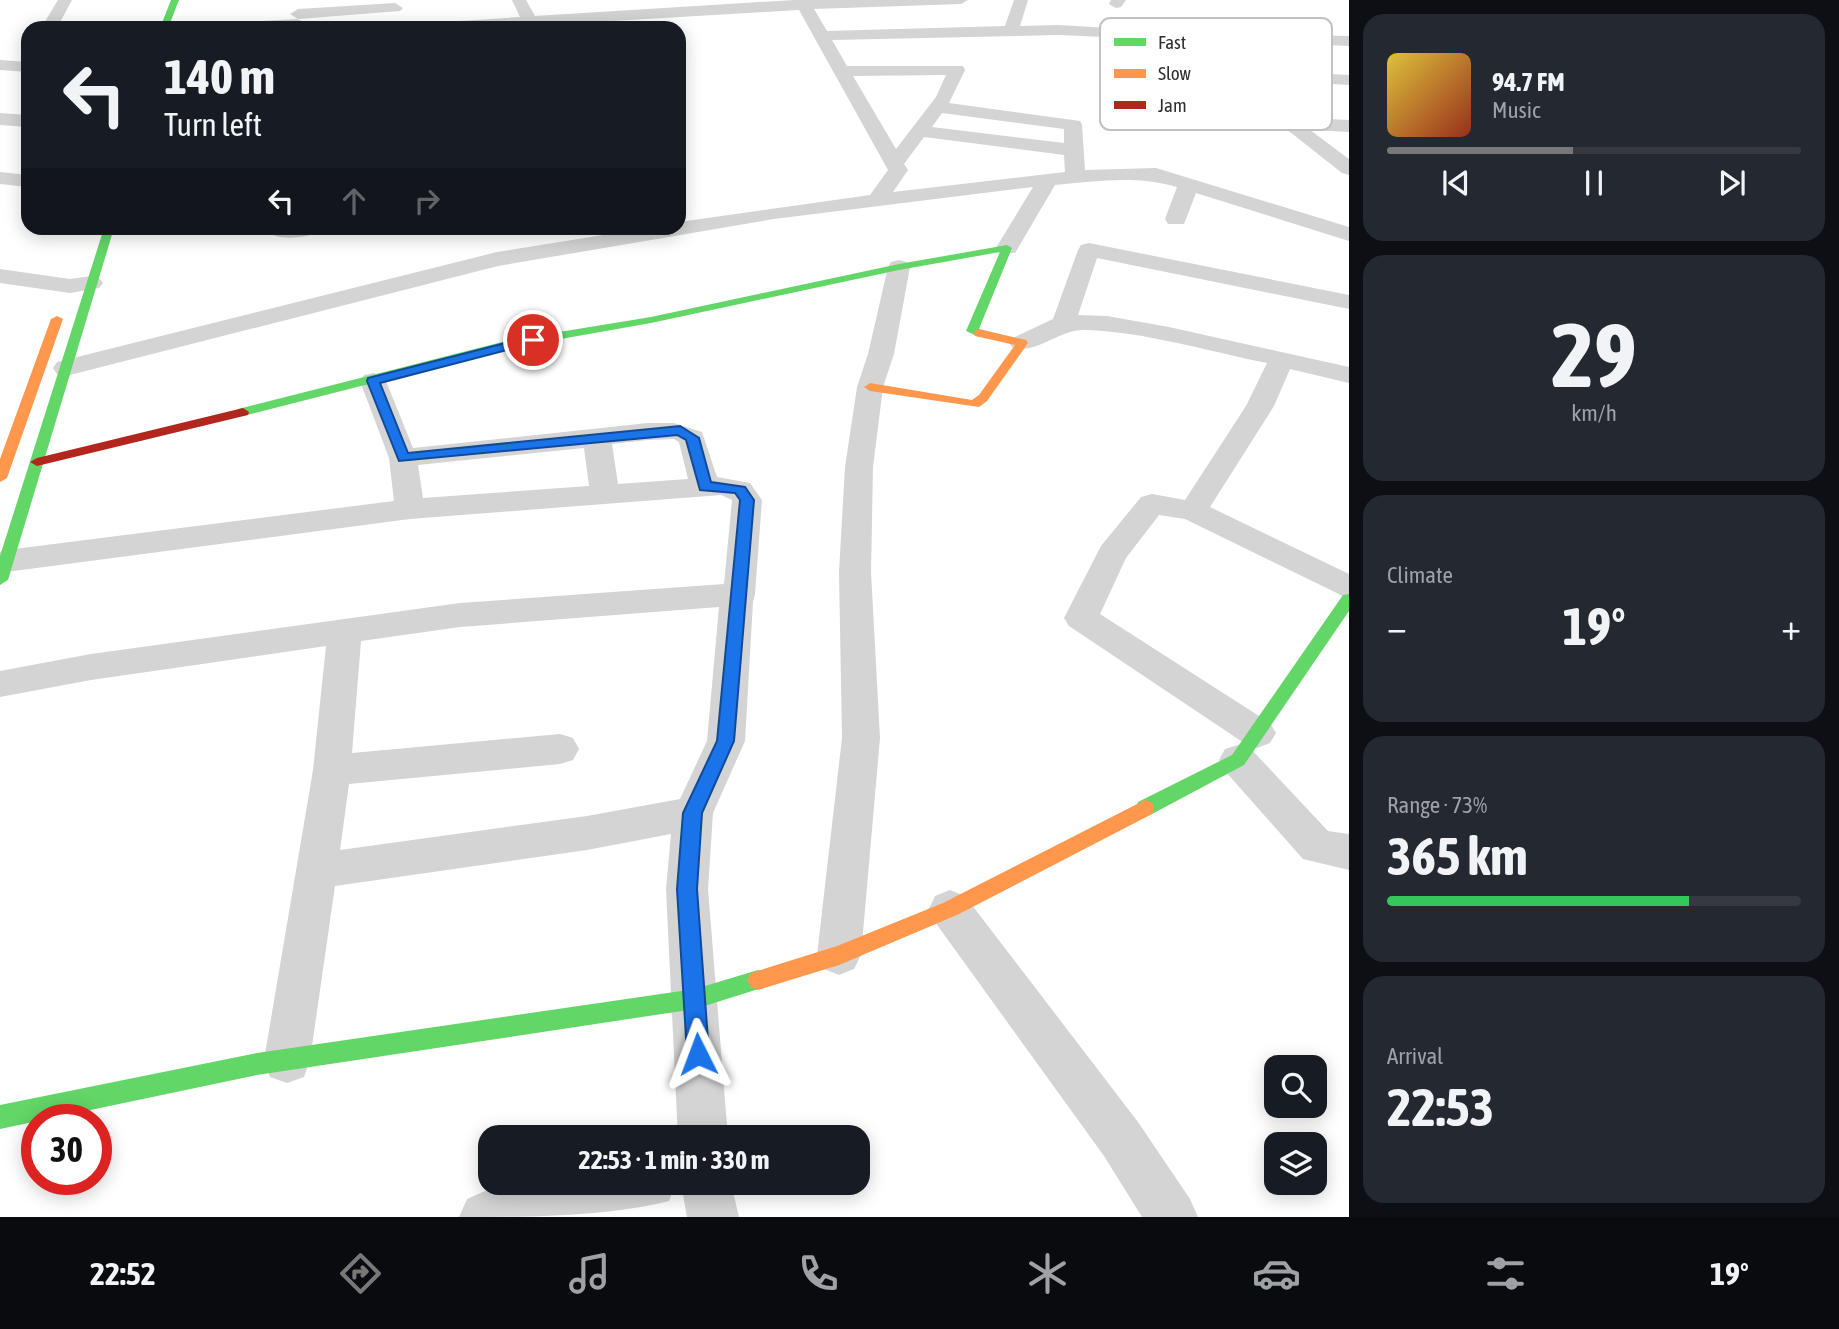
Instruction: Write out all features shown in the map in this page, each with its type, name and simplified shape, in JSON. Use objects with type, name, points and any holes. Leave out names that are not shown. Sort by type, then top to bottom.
[{"type":"main road","points":[[167,21],[175,0]]},
{"type":"main road","points":[[184,21],[191,0]]},
{"type":"main road","points":[[0,478],[79,281],[105,235]]},
{"type":"main road","points":[[37,462],[373,381],[510,344],[651,320],[899,267],[1007,248]]},
{"type":"main road","points":[[870,387],[974,404],[983,398],[1022,343],[972,331],[1007,248]]},
{"type":"main road","points":[[3,570],[66,368],[79,281]]},
{"type":"main road","points":[[0,1117],[286,1060],[695,999],[839,955],[950,909],[1248,747],[1349,599]]},
{"type":"street","points":[[53,21],[65,0]]},
{"type":"street","points":[[519,0],[530,21],[706,5],[961,0]]},
{"type":"street","points":[[1011,31],[1021,0]]},
{"type":"street","points":[[803,3],[898,170],[877,200]]},
{"type":"street","points":[[269,21],[395,4]]},
{"type":"street","points":[[842,71],[962,52],[1011,31],[1100,32]]},
{"type":"street","points":[[822,36],[962,52]]},
{"type":"street","points":[[894,164],[937,107],[962,52]]},
{"type":"street","points":[[0,65],[21,66]]},
{"type":"street","points":[[937,107],[1073,125],[1075,177]]},
{"type":"street","points":[[0,119],[21,120]]},
{"type":"street","points":[[1298,130],[1349,169]]},
{"type":"street","points":[[919,131],[1073,150]]},
{"type":"street","points":[[1326,153],[1349,152]]},
{"type":"street","points":[[686,228],[877,200],[1048,179],[1122,173],[1156,174],[1349,234]]},
{"type":"street","points":[[0,178],[21,180]]},
{"type":"street","points":[[1007,248],[1048,179]]},
{"type":"street","points":[[1176,219],[1189,183]]},
{"type":"street","points":[[66,368],[498,259],[642,235]]},
{"type":"street","points":[[1063,324],[1089,250],[1349,302]]},
{"type":"street","points":[[839,955],[861,738],[855,572],[859,467],[870,387],[881,354],[899,267]]},
{"type":"street","points":[[0,276],[79,281]]},
{"type":"street","points":[[1022,343],[1063,324],[1132,328],[1349,375]]},
{"type":"street","points":[[1193,511],[1260,406],[1282,359]]},
{"type":"street","points":[[373,381],[403,458],[410,509]]},
{"type":"street","points":[[403,458],[669,431],[688,433],[692,438],[705,487]]},
{"type":"street","points":[[597,438],[605,493]]},
{"type":"street","points":[[3,570],[410,509],[721,486],[740,490],[747,500],[739,594],[736,602],[726,741],[693,813],[687,889],[702,1125]]},
{"type":"street","points":[[1349,588],[1193,511],[1152,504],[1112,554],[1081,618],[1248,747],[1333,849],[1349,879]]},
{"type":"street","points":[[0,684],[91,667],[460,615],[739,594]]},
{"type":"street","points":[[286,1060],[332,770],[345,631]]},
{"type":"street","points":[[332,770],[561,749]]},
{"type":"street","points":[[316,871],[587,833],[693,813]]},
{"type":"street","points":[[950,909],[1121,1139],[1172,1217]]},
{"type":"street","points":[[485,1217],[592,1195]]},
{"type":"street","points":[[708,1195],[713,1217]]},
{"type":"traffic: fast","points":[[167,21],[175,0]]},
{"type":"traffic: fast","points":[[0,580],[107,235]]},
{"type":"traffic: fast","points":[[243,412],[510,344],[651,320],[899,267],[1007,248],[972,331],[979,333]]},
{"type":"traffic: fast","points":[[1145,808],[1238,760],[1349,599]]},
{"type":"traffic: fast","points":[[0,1117],[257,1064],[695,999],[758,980]]},
{"type":"traffic: slow","points":[[0,478],[57,319]]},
{"type":"traffic: slow","points":[[870,387],[974,404],[983,398],[1022,343],[979,333]]},
{"type":"traffic: slow","points":[[758,980],[839,955],[950,909],[1145,808]]},
{"type":"traffic: jam","points":[[37,462],[243,412]]},
{"type":"route","points":[[533,340],[373,381],[403,458],[680,430],[692,438],[705,487],[721,486],[740,490],[747,500],[739,594],[736,602],[726,741],[693,813],[687,889],[698,1054]]}]
